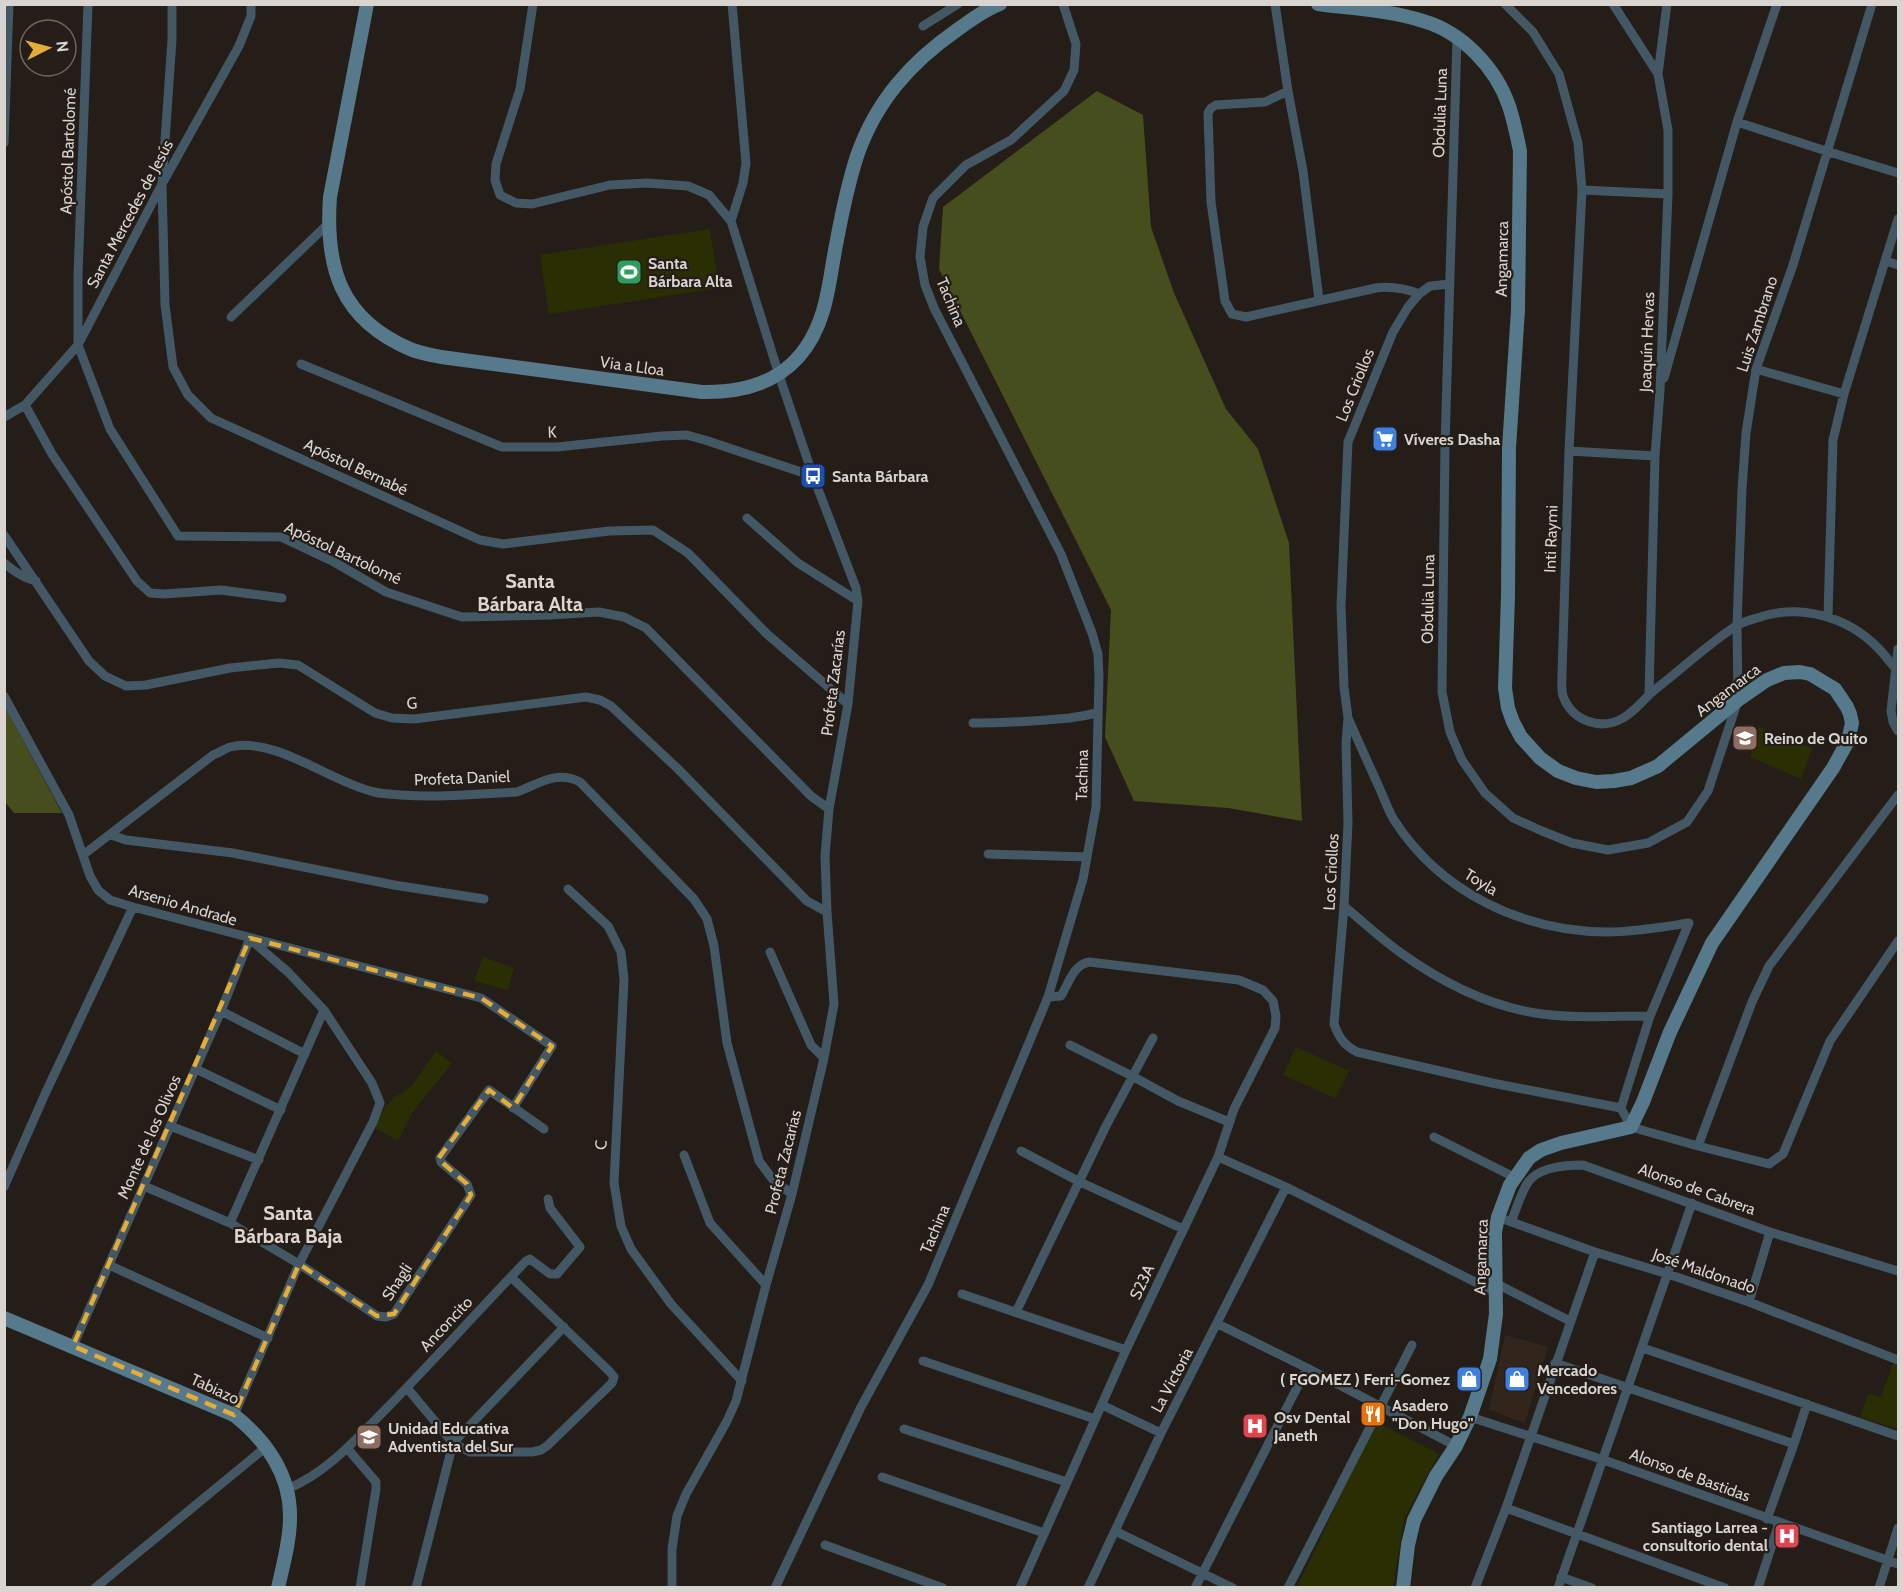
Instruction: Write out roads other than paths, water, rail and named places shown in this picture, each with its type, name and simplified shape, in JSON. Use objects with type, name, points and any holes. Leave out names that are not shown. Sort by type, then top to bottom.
[{"type":"street","points":[[4,143],[9,4]]},
{"type":"street","name":"Apóstol Bartolomé","points":[[88,4],[78,275],[78,345],[110,429],[178,536],[281,537],[334,562],[387,592],[462,617],[599,612],[624,617],[646,628],[811,796],[829,809]]},
{"type":"street","name":"Apóstol Bernabé","points":[[172,4],[172,40],[162,184],[165,304],[173,367],[188,395],[211,418],[480,540],[503,544],[609,531],[653,530],[688,553],[767,634],[848,704]]},
{"type":"street","name":"Santa Mercedes de Jesús","points":[[4,417],[26,405],[78,345],[162,184],[239,46],[250,16],[251,4]]},
{"type":"street","name":"Via a Lloa","points":[[367,4],[330,197],[328,224],[332,261],[347,300],[365,320],[386,337],[412,350],[441,357],[702,392],[723,392],[744,388],[779,375],[790,368],[799,357],[813,336],[823,310],[857,156],[880,108],[894,86],[911,66],[952,33],[1000,4]]},
{"type":"street","name":"Profeta Zacarías","points":[[533,4],[520,89],[496,164],[495,180],[500,195],[516,203],[532,204],[610,185],[647,183],[688,186],[710,195],[731,221],[779,375],[813,476],[856,588],[858,601],[848,704],[829,809],[825,856],[834,1004],[824,1058],[792,1194],[736,1401],[686,1494],[677,1516],[672,1549],[672,1587]]},
{"type":"street","points":[[731,221],[743,183],[746,163],[732,4]]},
{"type":"street","points":[[923,26],[958,4]]},
{"type":"street","name":"Tachina","points":[[775,1587],[861,1407],[928,1285],[1048,997],[1083,879],[1096,807],[1098,654],[1065,564],[934,308],[925,285],[920,257],[923,227],[933,198],[966,165],[1011,140],[1064,91],[1074,70],[1076,44],[1063,4]]},
{"type":"street","points":[[1275,4],[1303,171],[1319,300]]},
{"type":"street","points":[[1318,4],[1372,8]]},
{"type":"street","name":"Inti Raymi","points":[[1504,4],[1533,32],[1559,74],[1578,143],[1582,190],[1569,451],[1562,662],[1563,695],[1572,711],[1585,721],[1602,724],[1622,719],[1649,694],[1737,625],[1768,614],[1788,611],[1828,616],[1855,630],[1877,647],[1896,669]]},
{"type":"street","name":"Joaquín Hervas","points":[[1614,4],[1658,74],[1668,130],[1668,194],[1660,392],[1654,456],[1649,694]]},
{"type":"street","points":[[1658,74],[1668,4]]},
{"type":"street","points":[[1660,392],[1737,122],[1777,4]]},
{"type":"street","name":"Luis Zambrano","points":[[1738,700],[1737,625],[1746,433],[1755,369],[1793,265],[1872,4]]},
{"type":"street","name":"Angamarca","points":[[1372,8],[1425,21],[1457,38],[1484,64],[1498,83],[1508,104],[1520,151],[1518,310],[1509,448],[1505,688],[1508,708],[1521,737],[1540,758],[1558,771],[1586,780],[1614,782],[1638,776],[1658,766],[1738,700],[1767,680],[1779,674],[1792,672],[1810,674],[1835,690],[1850,714],[1852,723],[1851,733],[1833,768],[1712,943],[1670,1032],[1631,1127],[1561,1143],[1541,1150],[1529,1158],[1514,1177],[1498,1217],[1496,1232],[1497,1289],[1490,1359],[1470,1417],[1414,1520],[1406,1552],[1403,1587]]},
{"type":"street","name":"Obdulia Luna","points":[[1457,38],[1445,445],[1442,692],[1450,732],[1462,760],[1485,793],[1514,818],[1572,843],[1608,850],[1648,843],[1687,822],[1708,791],[1738,700]]},
{"type":"street","points":[[1288,91],[1265,102],[1216,105],[1208,113],[1211,202],[1225,301],[1232,314],[1246,317],[1391,286],[1419,294],[1430,286],[1450,284]]},
{"type":"street","points":[[1737,122],[1899,173]]},
{"type":"street","points":[[1582,190],[1668,194]]},
{"type":"street","points":[[1828,616],[1833,440],[1844,394],[1899,219]]},
{"type":"street","points":[[231,317],[328,224]]},
{"type":"street","points":[[1886,261],[1899,265]]},
{"type":"street","name":"Los Criollos","points":[[1419,294],[1393,332],[1348,442],[1341,606],[1344,687],[1348,718],[1346,743],[1348,823],[1334,1024],[1346,1046],[1357,1052],[1492,1083],[1621,1108]]},
{"type":"street","name":"K","points":[[301,364],[502,447],[557,447],[687,435],[813,476]]},
{"type":"street","points":[[1755,369],[1844,394]]},
{"type":"street","points":[[26,405],[52,454],[137,581],[150,593],[221,590],[282,598]]},
{"type":"street","points":[[1569,451],[1654,456]]},
{"type":"street","points":[[747,518],[798,563],[858,601]]},
{"type":"street","name":"G","points":[[4,534],[89,661],[105,676],[126,686],[146,685],[230,668],[279,663],[298,664],[375,713],[393,718],[414,719],[586,697],[600,699],[611,706],[678,769],[807,901],[827,912]]},
{"type":"street","points":[[4,563],[27,579],[36,581]]},
{"type":"street","points":[[1899,649],[1891,711],[1893,722],[1899,731]]},
{"type":"street","name":"Arsenio Andrade","points":[[4,696],[69,815],[90,876],[98,890],[110,900],[249,938],[288,972],[324,1010],[372,1083],[380,1103],[373,1122],[299,1264],[234,1415]]},
{"type":"street","points":[[974,723],[1048,721],[1083,717],[1098,712]]},
{"type":"street","name":"Toyla","points":[[1348,718],[1393,819],[1410,843],[1432,867],[1455,885],[1489,906],[1525,921],[1565,929],[1608,932],[1689,923],[1650,1016]]},
{"type":"street","name":"Profeta Daniel","points":[[83,855],[213,755],[229,747],[262,747],[374,792],[429,797],[517,792],[538,782],[569,776],[580,782],[694,899],[707,919],[714,946],[727,1043],[759,1161],[774,1181],[792,1194]]},
{"type":"street","points":[[1698,1146],[1752,1002],[1769,966],[1899,795]]},
{"type":"street","points":[[111,834],[126,840],[233,853],[394,885],[484,899]]},
{"type":"street","points":[[988,854],[1087,857]]},
{"type":"street","name":"C","points":[[568,889],[608,926],[621,952],[624,980],[614,1183],[621,1226],[631,1249],[671,1304],[742,1381]]},
{"type":"street","points":[[1344,906],[1400,952],[1433,974],[1466,991],[1501,1004],[1535,1013],[1596,1017],[1650,1016],[1621,1108],[1631,1127],[1768,1164],[1783,1154],[1830,1041],[1899,941]]},
{"type":"street","points":[[4,1187],[133,907]]},
{"type":"street","points":[[249,938],[481,998],[552,1046],[513,1108]]},
{"type":"street","name":"Monte de los Olivos","points":[[73,1346],[196,1069],[249,938]]},
{"type":"street","points":[[770,952],[811,1045],[824,1058]]},
{"type":"street","name":"S23A","points":[[1020,1587],[1126,1350],[1218,1157],[1229,1122],[1275,1028],[1276,1016],[1273,1001],[1263,990],[1239,980],[1089,962],[1077,967],[1061,996],[1048,997]]},
{"type":"street","points":[[230,1223],[324,1010]]},
{"type":"street","points":[[221,1011],[305,1054]]},
{"type":"street","points":[[1016,1312],[1153,1038]]},
{"type":"street","points":[[1070,1045],[1178,1101],[1229,1122]]},
{"type":"street","points":[[196,1069],[281,1110]]},
{"type":"street","name":"Shagli","points":[[144,1186],[230,1223],[299,1264],[377,1316],[386,1317],[394,1314],[471,1195],[467,1184],[441,1162],[441,1155],[489,1090],[544,1129]]},
{"type":"street","points":[[170,1126],[259,1160]]},
{"type":"street","points":[[1434,1137],[1514,1177]]},
{"type":"street","points":[[1022,1151],[1080,1182],[1183,1229]]},
{"type":"street","points":[[684,1155],[710,1223],[766,1285]]},
{"type":"street","points":[[1218,1157],[1497,1289],[1570,1321]]},
{"type":"street","name":"Alonso de Cabrera","points":[[1511,1222],[1529,1181],[1544,1171],[1562,1165],[1583,1165],[1770,1232],[1899,1271]]},
{"type":"street","name":"La Victoria","points":[[1088,1587],[1161,1433],[1287,1188]]},
{"type":"street","name":"Anconcito","points":[[287,1489],[304,1482],[347,1448],[530,1259],[550,1274],[557,1274],[580,1247],[550,1208],[548,1199]]},
{"type":"street","points":[[1558,1587],[1692,1203]]},
{"type":"street","name":"José Maldonado","points":[[1498,1217],[1595,1252],[1749,1302],[1899,1360]]},
{"type":"street","points":[[1749,1302],[1770,1232]]},
{"type":"street","points":[[1475,1587],[1506,1508],[1595,1252]]},
{"type":"street","points":[[109,1265],[268,1338]]},
{"type":"street","points":[[407,1388],[453,1443],[470,1452],[532,1452],[547,1446],[612,1383],[614,1377],[511,1277]]},
{"type":"street","points":[[962,1294],[1126,1350]]},
{"type":"street","name":"Tabiazo","points":[[4,1317],[234,1415],[248,1426],[266,1447],[283,1476],[287,1489],[290,1520],[278,1587]]},
{"type":"street","points":[[1218,1324],[1456,1446]]},
{"type":"street","points":[[416,1587],[453,1443],[564,1327]]},
{"type":"street","points":[[1288,1587],[1412,1346]]},
{"type":"street","points":[[1643,1348],[1899,1436]]},
{"type":"street","points":[[923,1361],[1095,1419]]},
{"type":"street","points":[[1555,1363],[1794,1444]]},
{"type":"street","points":[[1195,1587],[1306,1368]]},
{"type":"street","points":[[1767,1519],[1807,1404]]},
{"type":"street","points":[[1101,1405],[1161,1433]]},
{"type":"street","name":"Alonso de Bastidas","points":[[1470,1417],[1601,1459],[1899,1564]]},
{"type":"street","points":[[904,1429],[1067,1482]]},
{"type":"street","points":[[96,1587],[266,1447]]},
{"type":"street","points":[[347,1448],[376,1482],[360,1587]]},
{"type":"street","points":[[882,1478],[1044,1533]]},
{"type":"street","points":[[1506,1508],[1725,1587]]},
{"type":"street","points":[[1758,1587],[1779,1523]]},
{"type":"street","points":[[1879,1587],[1899,1528]]},
{"type":"street","points":[[1115,1531],[1233,1587]]},
{"type":"street","points":[[825,1545],[943,1587]]},
{"type":"street","points":[[1561,1577],[1592,1587]]},
{"type":"place","name":"Santa Bárbara Alta","points":[[629,272]]},
{"type":"place","name":"Víveres Dasha","points":[[1385,439]]},
{"type":"place","name":"Santa Bárbara","points":[[813,476]]},
{"type":"place","name":"Reino de Quito","points":[[1745,738]]},
{"type":"place","name":"( FGOMEZ ) Ferri-Gomez","points":[[1469,1379]]},
{"type":"place","name":"Mercado Vencedores","points":[[1517,1379]]},
{"type":"place","name":"Asadero \"Don Hugo\"","points":[[1373,1414]]},
{"type":"place","name":"Osv Dental Janeth","points":[[1255,1426]]},
{"type":"place","name":"Unidad Educativa Adventista del Sur","points":[[369,1437]]},
{"type":"place","name":"Santiago Larrea - consultorio dental","points":[[1787,1536]]},
{"type":"district","name":"Santa Bárbara Alta","points":[[530,592]]},
{"type":"district","name":"Santa Bárbara Baja","points":[[288,1224]]}]
